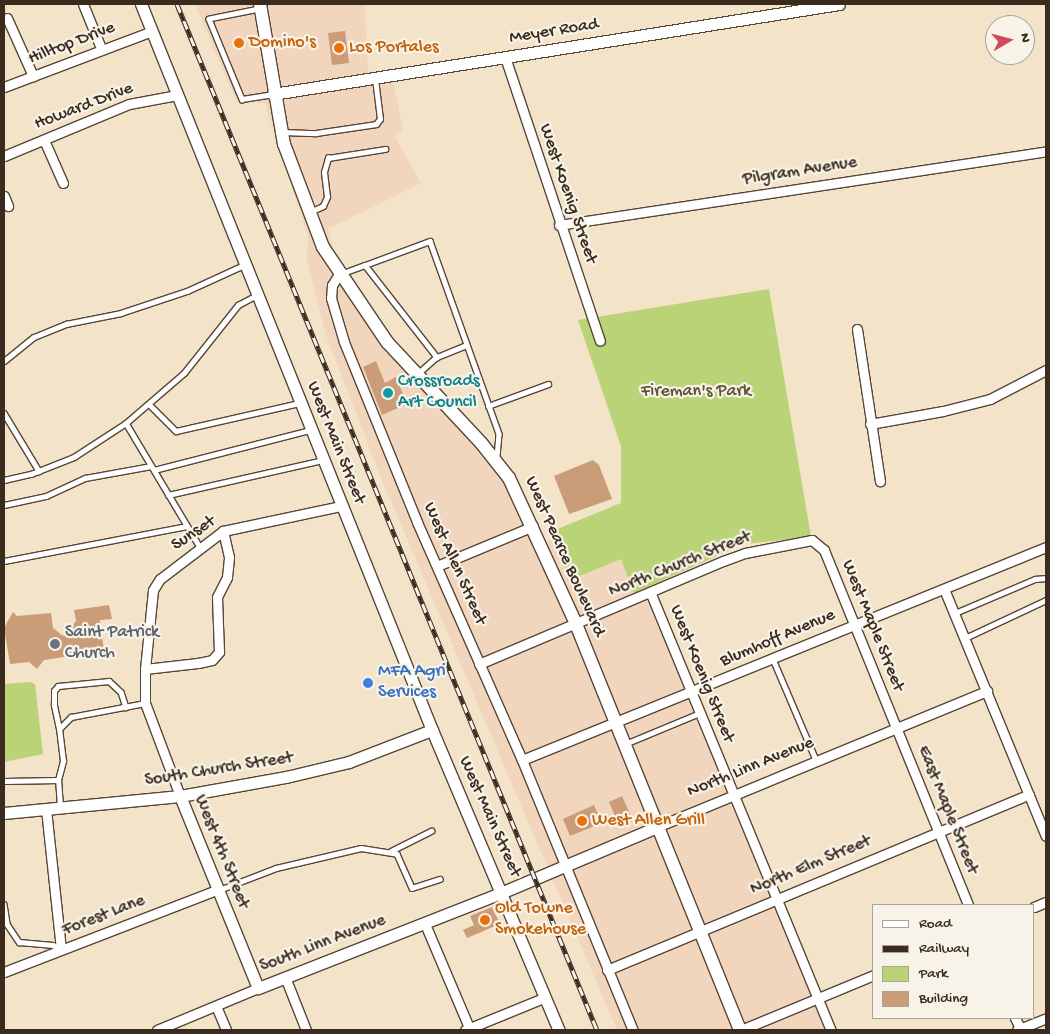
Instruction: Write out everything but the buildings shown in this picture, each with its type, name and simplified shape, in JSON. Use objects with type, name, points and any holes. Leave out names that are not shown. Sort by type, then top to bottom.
[{"type":"main road","name":"West Pearce Boulevard","points":[[260,6],[273,94],[282,132],[308,212],[323,247],[339,274],[387,342],[496,461],[509,478],[533,526],[576,624],[741,1030]]},
{"type":"street","points":[[83,4],[101,48]]},
{"type":"street","name":"West Main Street","points":[[141,4],[432,730],[503,892],[559,1030]]},
{"type":"street","name":"Meyer Road","points":[[273,94],[840,4]]},
{"type":"street","points":[[7,18],[32,76]]},
{"type":"street","name":"Hilltop Drive","points":[[4,87],[101,48],[152,31]]},
{"type":"street","name":"West Koenig Street","points":[[505,57],[600,341]]},
{"type":"street","name":"Howard Drive","points":[[4,156],[129,104],[177,95]]},
{"type":"street","points":[[44,140],[63,183]]},
{"type":"street","name":"Pilgram Avenue","points":[[560,225],[1046,151]]},
{"type":"street","points":[[4,196],[8,206]]},
{"type":"street","name":"West Allen Street","points":[[339,274],[332,286],[331,298],[344,342],[437,566],[566,864],[607,970],[633,1030]]},
{"type":"street","points":[[857,330],[880,481]]},
{"type":"street","points":[[870,424],[942,411],[990,399],[1046,370]]},
{"type":"street","name":"Sunset","points":[[145,669],[153,590],[160,579],[223,531],[341,506]]},
{"type":"street","points":[[437,566],[533,526]]},
{"type":"street","points":[[145,669],[212,660],[220,652],[216,598],[227,577],[229,557],[223,531]]},
{"type":"street","name":"North Church Street","points":[[480,664],[651,594],[745,553],[812,540]]},
{"type":"street","name":"West Maple Street","points":[[812,540],[824,550],[896,728]]},
{"type":"street","name":"Blumhoff Avenue","points":[[522,760],[692,693],[1046,547]]},
{"type":"street","points":[[944,589],[1046,836]]},
{"type":"street","name":"West Koenig Street","points":[[651,594],[831,1030]]},
{"type":"street","name":"West 4th Street","points":[[145,669],[145,703],[217,890],[258,988]]},
{"type":"street","name":"North Linn Avenue","points":[[503,892],[733,794],[987,691]]},
{"type":"street","name":"East Maple Street","points":[[896,728],[968,904]]},
{"type":"street","name":"South Church Street","points":[[4,813],[180,796],[314,772],[432,730]]},
{"type":"street","name":"North Elm Street","points":[[607,970],[938,830],[1029,794]]},
{"type":"street","points":[[46,809],[61,949]]},
{"type":"street","name":"Forest Lane","points":[[4,972],[217,890]]},
{"type":"street","name":"South Linn Avenue","points":[[157,1030],[285,977],[503,892]]},
{"type":"street","points":[[424,924],[467,1030],[546,997]]},
{"type":"street","points":[[741,1030],[872,975]]},
{"type":"street","points":[[285,977],[306,1030]]},
{"type":"street","points":[[216,1006],[226,1030]]},
{"type":"street","points":[[1019,1030],[1046,1018]]},
{"type":"lane","points":[[260,6],[210,19],[242,98],[273,94]]},
{"type":"lane","points":[[282,132],[316,133],[376,124],[380,119],[374,78]]},
{"type":"lane","points":[[308,212],[323,206],[327,196],[324,172],[328,158],[384,149]]},
{"type":"lane","points":[[339,274],[430,241],[499,434],[496,461]]},
{"type":"lane","points":[[4,362],[34,337],[84,319],[121,313],[187,291],[245,264]]},
{"type":"lane","points":[[365,265],[437,357]]},
{"type":"lane","points":[[4,480],[39,471],[74,457],[126,423],[150,405],[184,373],[238,305],[258,295]]},
{"type":"lane","points":[[417,375],[437,357],[466,345]]},
{"type":"lane","points":[[488,406],[548,384]]},
{"type":"lane","points":[[150,405],[176,431],[301,403]]},
{"type":"lane","points":[[4,413],[39,471]]},
{"type":"lane","points":[[126,423],[200,547]]},
{"type":"lane","points":[[4,505],[46,496],[85,478],[152,468],[311,429]]},
{"type":"lane","points":[[168,495],[323,460]]},
{"type":"lane","points":[[4,560],[187,526]]},
{"type":"lane","points":[[955,614],[1035,579],[1046,578]]},
{"type":"lane","points":[[965,638],[1046,600]]},
{"type":"lane","points":[[773,659],[816,760]]},
{"type":"lane","points":[[60,808],[58,780],[63,760],[54,705],[54,691],[58,686],[109,681],[121,692],[126,707]]},
{"type":"lane","points":[[59,729],[72,717],[145,703]]},
{"type":"lane","points":[[625,744],[700,713]]},
{"type":"lane","points":[[4,781],[58,780]]},
{"type":"lane","points":[[217,890],[276,868],[348,850],[391,851],[432,831]]},
{"type":"lane","points":[[391,851],[400,858],[412,888],[440,879]]},
{"type":"lane","points":[[4,904],[7,924],[19,942],[53,945],[61,949]]},
{"type":"shaded area","points":[[195,4],[365,4],[368,72],[391,70],[403,130],[395,137],[421,183],[328,229],[339,274],[387,342],[482,444],[541,544],[608,514],[733,794],[832,1030],[617,1030],[382,480],[327,338],[307,261],[308,237],[265,103],[236,100]]},
{"type":"green space","name":"Fireman's Park","points":[[769,289],[811,537],[744,544],[634,593],[621,559],[570,580],[550,532],[621,503],[621,446],[578,320]]},
{"type":"green space","points":[[30,682],[35,684],[43,754],[4,762],[4,684]]},
{"type":"railway","points":[[177,4],[597,1030]]},
{"type":"place","name":"Domino's","points":[[239,43]]},
{"type":"place","name":"Los Portales","points":[[339,48]]},
{"type":"place","name":"Crossroads Art Council","points":[[388,393]]},
{"type":"place","name":"Saint Patrick Church","points":[[55,644]]},
{"type":"place","name":"MFA Agri Services","points":[[368,683]]},
{"type":"place","name":"West Allen Grill","points":[[582,821]]},
{"type":"place","name":"Old Towne Smokehouse","points":[[485,920]]}]
